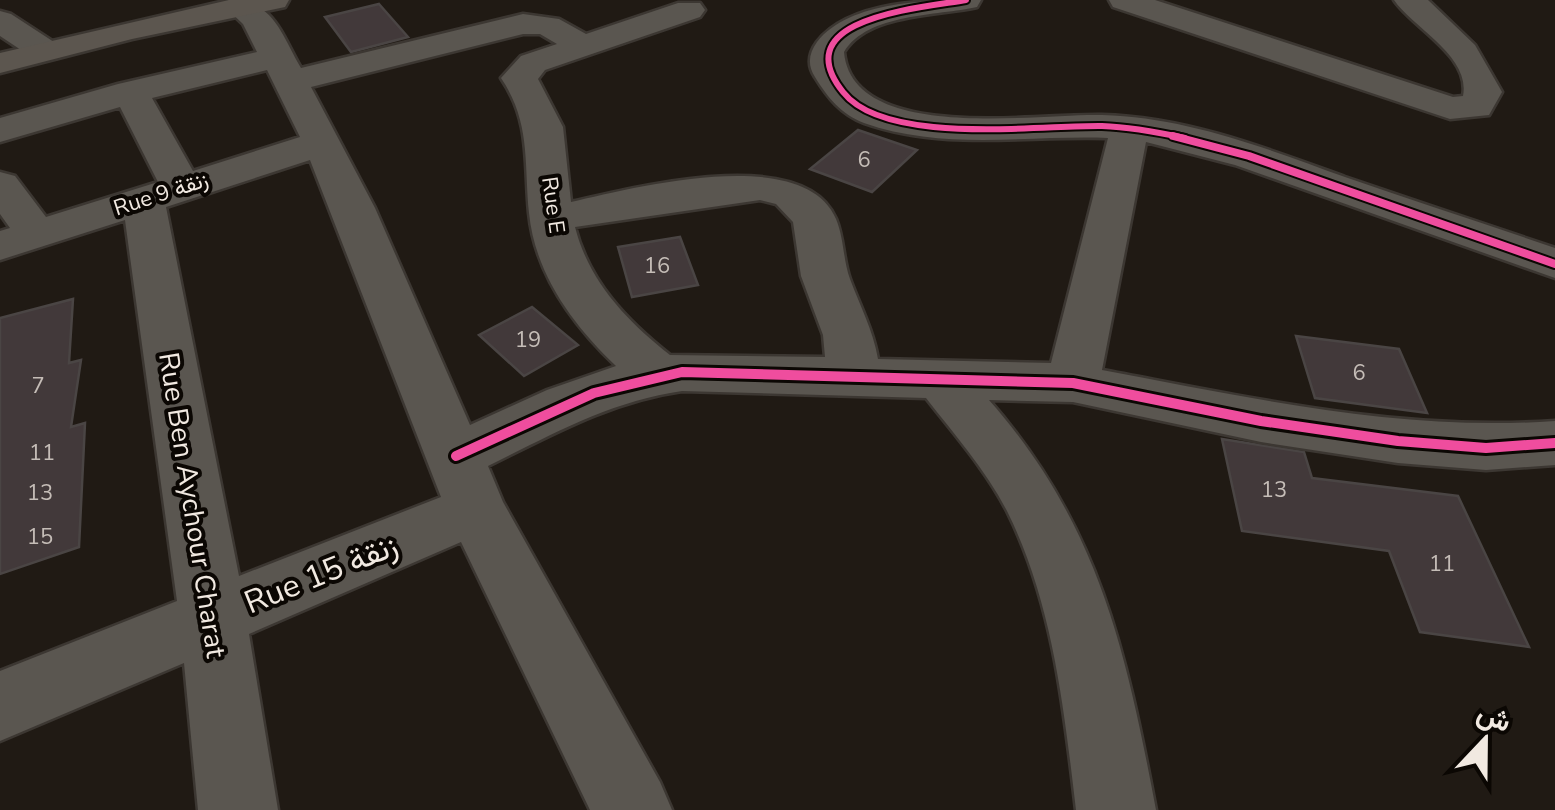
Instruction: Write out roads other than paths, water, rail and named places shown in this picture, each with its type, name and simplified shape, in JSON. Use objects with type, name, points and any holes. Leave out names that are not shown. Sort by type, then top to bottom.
[{"type":"main road","points":[[0,63],[257,3]]},
{"type":"street","points":[[966,0],[874,18],[851,27],[831,40],[825,56],[829,74],[860,107],[913,123],[957,128],[1130,128],[1216,144],[1555,264]]},
{"type":"street","points":[[1124,0],[1450,108],[1476,107],[1484,92],[1481,80],[1462,51],[1409,0]]},
{"type":"street","points":[[257,3],[256,19],[353,208],[466,482],[632,810]]},
{"type":"street","points":[[0,130],[131,92],[283,70],[523,24],[562,29],[580,47],[689,10]]},
{"type":"street","points":[[0,20],[45,51]]},
{"type":"street","name":"Rue E","points":[[580,47],[533,64],[519,78],[540,108],[549,137],[551,219],[563,258],[590,309],[627,349],[659,374]]},
{"type":"street","name":"Rue Ben Aychour Charat","points":[[131,92],[163,194],[238,810]]},
{"type":"street","points":[[1073,383],[1130,128]]},
{"type":"street","name":"Rue 9 زنقة","points":[[18,239],[322,144]]},
{"type":"street","points":[[0,186],[18,239]]},
{"type":"street","points":[[551,219],[723,190],[761,187],[791,195],[814,219],[825,276],[848,335],[854,376]]},
{"type":"street","name":"Rue 15 زنقة","points":[[0,706],[212,618],[466,482],[590,396],[659,374],[940,377],[1073,383],[1261,421],[1398,441],[1486,448],[1555,443]]},
{"type":"street","points":[[940,377],[1031,499],[1052,544],[1089,657],[1116,810]]}]
